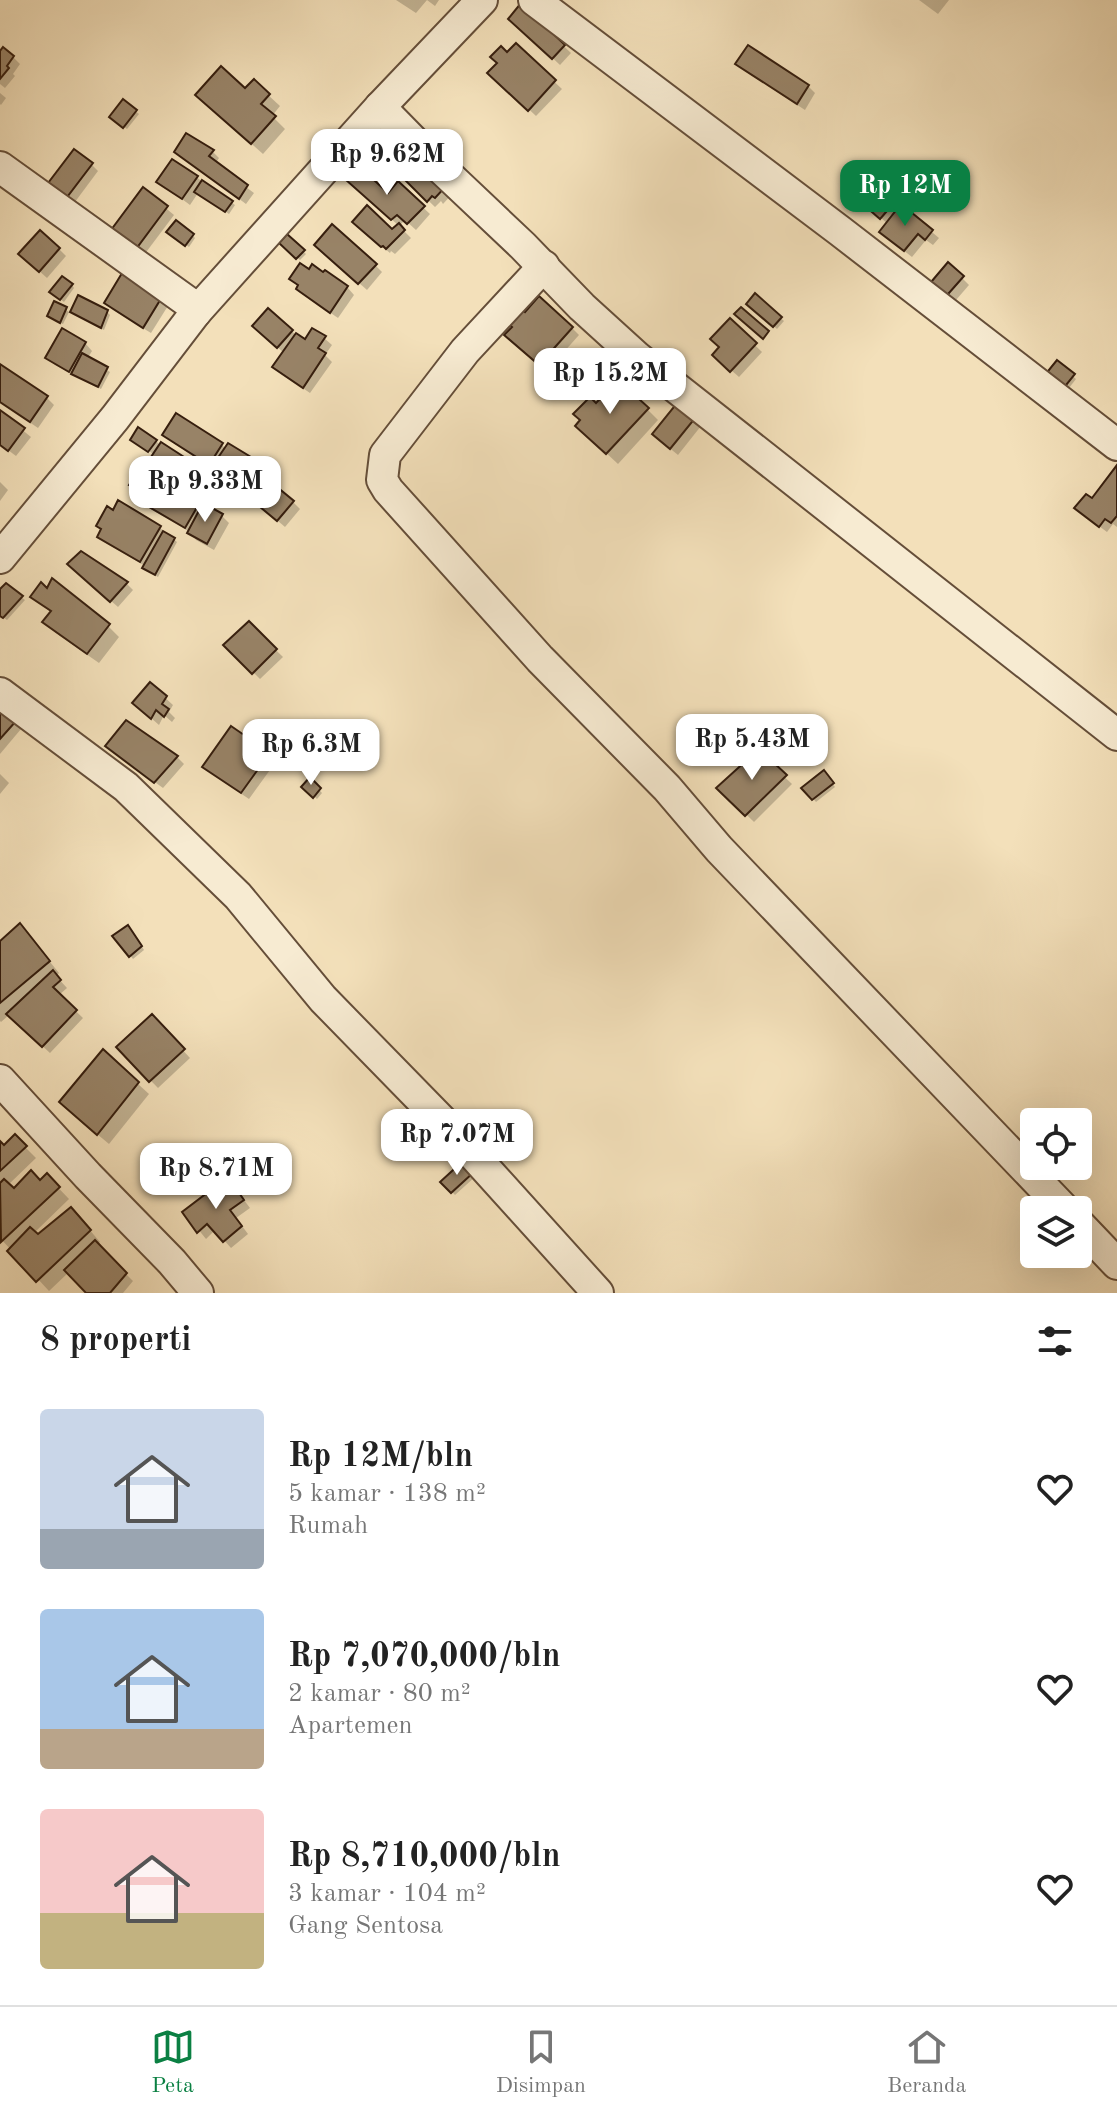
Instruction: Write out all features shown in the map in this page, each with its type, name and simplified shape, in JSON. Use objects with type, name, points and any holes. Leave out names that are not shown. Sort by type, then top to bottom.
[{"type":"street","points":[[0,558],[106,429],[196,312],[380,107],[482,0]]},
{"type":"street","points":[[534,0],[1117,445]]},
{"type":"street","points":[[380,107],[582,307],[637,357],[1117,735]]},
{"type":"street","points":[[0,167],[188,302],[196,312]]},
{"type":"street","points":[[544,266],[465,351],[415,414],[385,455],[382,480],[414,521],[540,659],[667,788],[719,849],[1052,1196]]},
{"type":"street","points":[[0,693],[126,787],[238,896],[323,999],[448,1127],[598,1293]]},
{"type":"street","points":[[0,1080],[198,1293]]},
{"type":"street","points":[[1092,1238],[1117,1264]]},
{"type":"building","points":[[521,3],[565,45],[552,59],[508,19]]},
{"type":"building","points":[[516,43],[556,80],[528,111],[487,73],[497,63],[490,57],[501,46],[507,52]]},
{"type":"building","points":[[748,45],[809,85],[797,104],[735,64]]},
{"type":"building","points":[[3,47],[14,56],[0,79],[0,51]]},
{"type":"building","points":[[221,66],[245,88],[254,79],[270,94],[261,104],[276,116],[251,144],[195,95]]},
{"type":"building","points":[[123,99],[137,110],[123,128],[109,117]]},
{"type":"building","points":[[186,133],[214,150],[209,156],[248,185],[239,199],[174,152]]},
{"type":"building","points":[[74,149],[93,163],[61,205],[42,191]]},
{"type":"building","points":[[381,149],[399,165],[386,186],[366,167]]},
{"type":"building","points":[[416,157],[447,185],[427,202],[405,180],[409,175],[404,171]]},
{"type":"building","points":[[172,159],[198,176],[182,199],[156,182]]},
{"type":"building","points":[[359,166],[388,193],[398,181],[425,206],[407,224],[397,215],[391,220],[346,180]]},
{"type":"building","points":[[877,175],[900,196],[880,219],[857,199]]},
{"type":"building","points":[[202,180],[233,201],[225,212],[194,192]]},
{"type":"building","points":[[143,187],[168,206],[136,249],[111,230]]},
{"type":"building","points":[[901,204],[933,230],[925,240],[918,234],[904,251],[879,232]]},
{"type":"building","points":[[367,205],[392,229],[399,223],[405,230],[386,249],[352,222]]},
{"type":"building","points":[[176,220],[194,234],[185,246],[166,232]]},
{"type":"building","points":[[332,224],[377,264],[358,284],[314,245]]},
{"type":"building","points":[[40,230],[60,248],[39,272],[18,254]]},
{"type":"building","points":[[287,234],[305,250],[296,259],[279,243]]},
{"type":"building","points":[[948,262],[964,276],[941,302],[926,288]]},
{"type":"building","points":[[300,263],[309,269],[312,264],[323,272],[325,270],[348,286],[330,313],[296,289],[298,285],[289,279]]},
{"type":"building","points":[[125,268],[165,292],[143,328],[104,303]]},
{"type":"building","points":[[62,276],[73,284],[60,300],[49,292]]},
{"type":"building","points":[[755,293],[782,317],[773,327],[746,304]]},
{"type":"building","points":[[78,295],[108,310],[101,328],[70,312]]},
{"type":"building","points":[[539,296],[573,327],[539,365],[504,335],[512,327],[505,321],[519,307],[525,312]]},
{"type":"building","points":[[54,301],[67,307],[60,323],[47,316]]},
{"type":"building","points":[[741,307],[769,331],[763,339],[734,314]]},
{"type":"building","points":[[268,308],[293,330],[277,348],[252,326]]},
{"type":"building","points":[[730,318],[757,343],[730,372],[712,355],[719,347],[710,339]]},
{"type":"building","points":[[62,328],[86,342],[69,372],[45,358]]},
{"type":"building","points":[[312,328],[326,336],[318,348],[326,353],[303,388],[272,367],[296,333],[305,339]]},
{"type":"building","points":[[82,353],[108,367],[98,387],[71,374]]},
{"type":"building","points":[[1057,360],[1075,374],[1058,395],[1040,381]]},
{"type":"building","points":[[0,364],[48,396],[30,422],[0,402]]},
{"type":"building","points":[[618,380],[649,408],[606,454],[575,426],[580,420],[573,414],[590,397],[596,403]]},
{"type":"building","points":[[677,403],[696,417],[670,449],[652,434]]},
{"type":"building","points":[[0,410],[25,428],[8,451],[0,445]]},
{"type":"building","points":[[176,413],[223,443],[209,465],[162,435]]},
{"type":"building","points":[[138,427],[157,440],[148,452],[130,440]]},
{"type":"building","points":[[161,442],[215,477],[206,492],[151,457]]},
{"type":"building","points":[[228,443],[251,457],[234,483],[211,468]]},
{"type":"building","points":[[1117,465],[1117,516],[1111,523],[1105,519],[1099,527],[1074,508],[1086,494],[1092,498]]},
{"type":"building","points":[[140,467],[147,472],[150,467],[203,497],[185,528],[132,497],[137,489],[129,485]]},
{"type":"building","points":[[271,482],[294,501],[277,521],[254,502]]},
{"type":"building","points":[[118,500],[161,526],[140,562],[97,537],[101,529],[96,526],[107,506],[113,510]]},
{"type":"building","points":[[203,503],[223,514],[207,544],[187,533]]},
{"type":"building","points":[[163,531],[175,538],[155,575],[142,568]]},
{"type":"building","points":[[81,551],[128,582],[110,602],[67,564]]},
{"type":"building","points":[[52,578],[110,624],[87,654],[42,622],[51,611],[30,597],[41,582],[47,588]]},
{"type":"building","points":[[6,583],[23,596],[3,618],[0,616],[0,589]]},
{"type":"building","points":[[249,621],[277,649],[252,674],[223,645]]},
{"type":"building","points":[[150,682],[167,696],[162,704],[169,709],[164,717],[156,710],[151,719],[132,703]]},
{"type":"building","points":[[0,708],[16,721],[0,739]]},
{"type":"building","points":[[126,720],[178,756],[154,783],[105,746]]},
{"type":"building","points":[[231,726],[244,735],[251,726],[269,738],[262,747],[269,754],[241,793],[202,767]]},
{"type":"building","points":[[759,749],[787,775],[745,816],[716,788]]},
{"type":"building","points":[[824,770],[834,783],[812,800],[801,788]]},
{"type":"building","points":[[310,777],[321,788],[313,798],[301,787]]},
{"type":"building","points":[[20,923],[50,961],[0,1003],[0,941]]},
{"type":"building","points":[[128,925],[142,946],[129,957],[112,936]]},
{"type":"building","points":[[53,970],[61,980],[53,987],[77,1010],[42,1047],[6,1014]]},
{"type":"building","points":[[152,1014],[185,1049],[149,1082],[116,1047]]},
{"type":"building","points":[[103,1049],[139,1082],[97,1135],[59,1102]]},
{"type":"building","points":[[15,1134],[27,1146],[0,1171],[0,1141],[4,1145]]},
{"type":"building","points":[[463,1161],[474,1172],[451,1193],[440,1182]]},
{"type":"building","points":[[31,1170],[40,1180],[47,1173],[60,1187],[1,1242],[0,1183],[4,1179],[14,1188]]},
{"type":"building","points":[[228,1177],[244,1200],[230,1210],[242,1226],[223,1242],[207,1224],[197,1233],[182,1212]]},
{"type":"building","points":[[71,1207],[91,1230],[36,1282],[7,1251],[30,1227],[38,1234]]},
{"type":"building","points":[[95,1240],[127,1273],[110,1293],[86,1293],[64,1270]]}]
